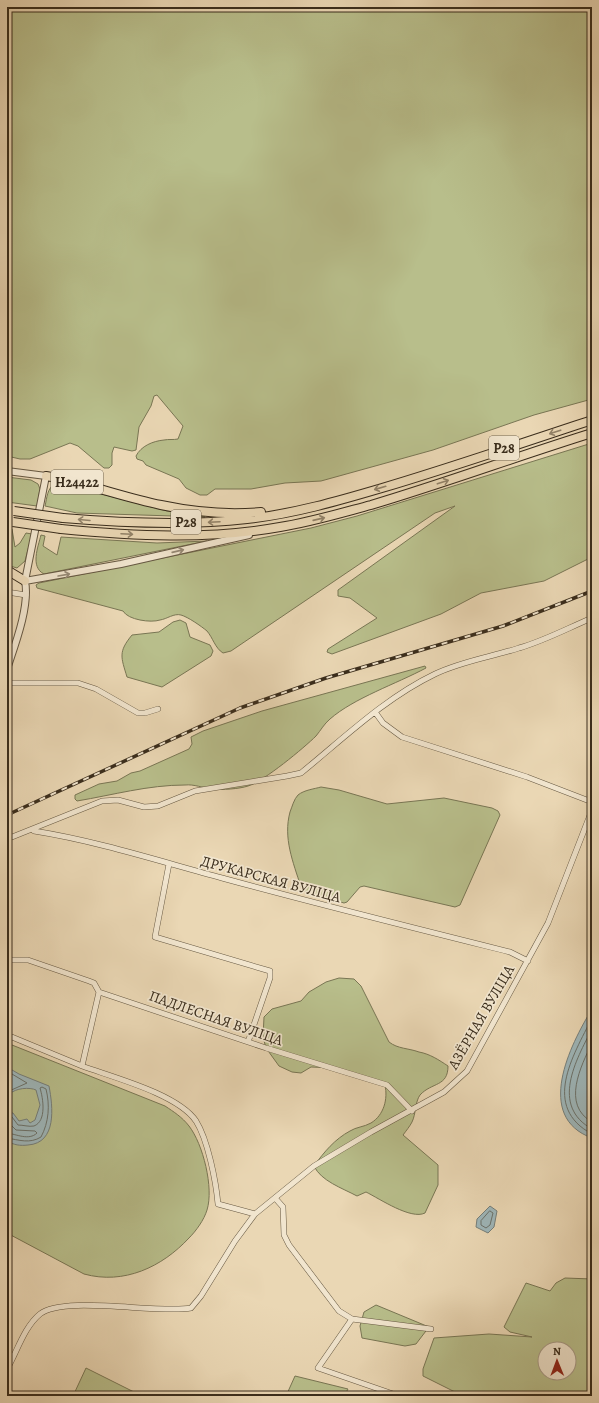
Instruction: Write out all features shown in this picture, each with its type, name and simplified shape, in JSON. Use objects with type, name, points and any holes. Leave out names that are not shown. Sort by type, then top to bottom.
[{"type":"highway","name":"Р28","points":[[11,510],[63,518],[149,523],[211,522],[247,519],[307,508],[417,477],[592,420]]},
{"type":"highway","name":"Р28","points":[[10,522],[61,529],[165,536],[240,532],[281,527],[320,519],[399,496],[592,432]]},
{"type":"highway","name":"Н24422","points":[[46,476],[92,485],[160,505],[209,513],[235,514],[307,508]]},
{"type":"highway","points":[[7,570],[25,581]]},
{"type":"street","name":"Н24422","points":[[7,471],[46,476],[25,581],[26,595],[16,639],[7,669]]},
{"type":"street","points":[[25,581],[121,564],[281,527]]},
{"type":"street","points":[[7,592],[26,595]]},
{"type":"street","points":[[33,830],[102,801],[118,800],[144,807],[158,806],[195,791],[301,773],[375,712],[407,689],[437,673],[483,657],[520,648],[592,618]]},
{"type":"street","points":[[7,683],[78,683],[96,689],[138,713],[145,713],[158,709]]},
{"type":"street","points":[[375,712],[383,723],[402,737],[520,775],[592,802]]},
{"type":"street","name":"АЗЁРНАЯ ВУЛІЦА","points":[[7,1368],[32,1323],[45,1310],[71,1306],[190,1308],[201,1296],[235,1241],[255,1214],[314,1166],[371,1132],[412,1111],[444,1092],[467,1071],[548,923],[592,810]]},
{"type":"street","name":"ДРУКАРСКАЯ ВУЛІЦА","points":[[7,839],[33,830],[62,835],[510,952],[528,961]]},
{"type":"street","points":[[169,864],[155,937],[270,971],[270,978],[248,1042]]},
{"type":"street","name":"ПАДЛЕСНАЯ ВУЛІЦА","points":[[7,960],[28,960],[81,978],[94,984],[99,992],[248,1042],[387,1085],[412,1111]]},
{"type":"street","points":[[82,1066],[99,992]]},
{"type":"street","points":[[7,1036],[82,1066],[154,1092],[187,1113],[196,1121],[208,1156],[217,1188],[218,1204],[255,1214]]},
{"type":"street","points":[[275,1198],[283,1207],[284,1235],[289,1245],[338,1311],[352,1319],[431,1329]]},
{"type":"street","points":[[352,1319],[318,1368],[399,1396]]},
{"type":"green space","points":[[7,7],[592,7],[592,399],[534,415],[433,450],[321,481],[285,483],[251,489],[215,489],[207,495],[200,495],[186,488],[179,479],[146,465],[143,461],[137,459],[136,456],[138,452],[152,443],[178,439],[183,426],[157,395],[154,396],[151,406],[139,427],[136,450],[132,451],[114,447],[112,453],[112,465],[109,468],[104,468],[78,446],[70,443],[30,459],[20,459],[7,456]]},
{"type":"green space","points":[[592,443],[592,557],[544,581],[481,593],[441,614],[332,654],[327,652],[328,649],[377,618],[350,598],[338,596],[338,590],[455,506],[435,513],[231,651],[223,653],[207,631],[198,624],[181,615],[156,621],[135,619],[123,611],[37,588],[36,585],[39,583],[311,528],[357,516]]},
{"type":"green space","points":[[7,477],[31,480],[38,484],[40,489],[37,506],[7,502]]},
{"type":"green space","points":[[55,484],[63,484],[167,511],[205,517],[77,513],[45,506],[50,488]]},
{"type":"green space","points":[[7,528],[12,529],[15,547],[20,543],[26,533],[32,534],[25,561],[17,568],[7,565]]},
{"type":"green space","points":[[41,535],[45,536],[43,546],[57,555],[61,537],[157,543],[207,541],[44,574],[37,567],[36,562]]},
{"type":"green space","points":[[180,620],[186,623],[190,637],[210,645],[213,651],[211,656],[162,687],[127,677],[122,655],[124,646],[132,635],[159,632],[173,622]]},
{"type":"green space","points":[[425,666],[426,668],[351,704],[340,711],[328,721],[316,736],[294,756],[263,778],[248,786],[235,789],[221,789],[192,785],[171,785],[144,788],[77,801],[75,799],[75,795],[99,784],[117,781],[131,773],[140,771],[189,749],[192,744],[191,737],[203,731],[262,711]]},
{"type":"green space","points":[[321,787],[339,790],[387,804],[444,798],[492,808],[498,811],[500,815],[460,905],[455,907],[364,886],[360,887],[347,902],[344,903],[304,891],[301,887],[290,850],[288,841],[288,822],[292,805],[298,795],[300,793]]},
{"type":"green space","points":[[339,978],[354,979],[361,986],[389,1042],[400,1047],[427,1054],[448,1066],[445,1078],[420,1095],[412,1122],[403,1135],[438,1165],[438,1185],[425,1213],[412,1214],[387,1204],[366,1192],[357,1196],[327,1180],[317,1171],[314,1166],[339,1138],[352,1130],[371,1123],[379,1116],[384,1106],[386,1096],[385,1085],[337,1068],[311,1067],[301,1073],[292,1072],[279,1066],[266,1048],[263,1037],[264,1017],[272,1009],[301,1001],[309,992],[326,982]]},
{"type":"green space","points":[[7,1043],[165,1106],[181,1117],[189,1126],[199,1144],[206,1166],[209,1201],[206,1214],[200,1225],[192,1235],[167,1257],[141,1271],[128,1275],[99,1277],[84,1274],[7,1233]]},
{"type":"green space","points":[[565,1278],[592,1279],[592,1396],[463,1396],[423,1376],[423,1369],[434,1338],[489,1334],[532,1337],[510,1332],[504,1327],[526,1283],[550,1291],[556,1283]]},
{"type":"green space","points":[[376,1305],[429,1327],[416,1344],[405,1346],[362,1338],[360,1326],[364,1312]]},
{"type":"green space","points":[[86,1368],[142,1396],[73,1396]]},
{"type":"green space","points":[[295,1376],[348,1389],[344,1396],[286,1396]]},
{"type":"water","points":[[592,1009],[592,1138],[574,1128],[564,1114],[561,1097],[562,1079],[567,1060],[583,1024]]},
{"type":"water","points":[[7,1067],[19,1074],[49,1086],[52,1113],[51,1123],[44,1138],[37,1143],[20,1145],[7,1141],[7,1112],[13,1113],[19,1121],[27,1119],[30,1123],[35,1120],[40,1105],[36,1090],[30,1089],[15,1090],[10,1094],[7,1100]]},
{"type":"water","points":[[490,1206],[497,1211],[494,1227],[488,1233],[476,1227],[477,1219]]},
{"type":"railway","points":[[7,815],[240,708],[326,678],[503,626],[592,591]]}]
